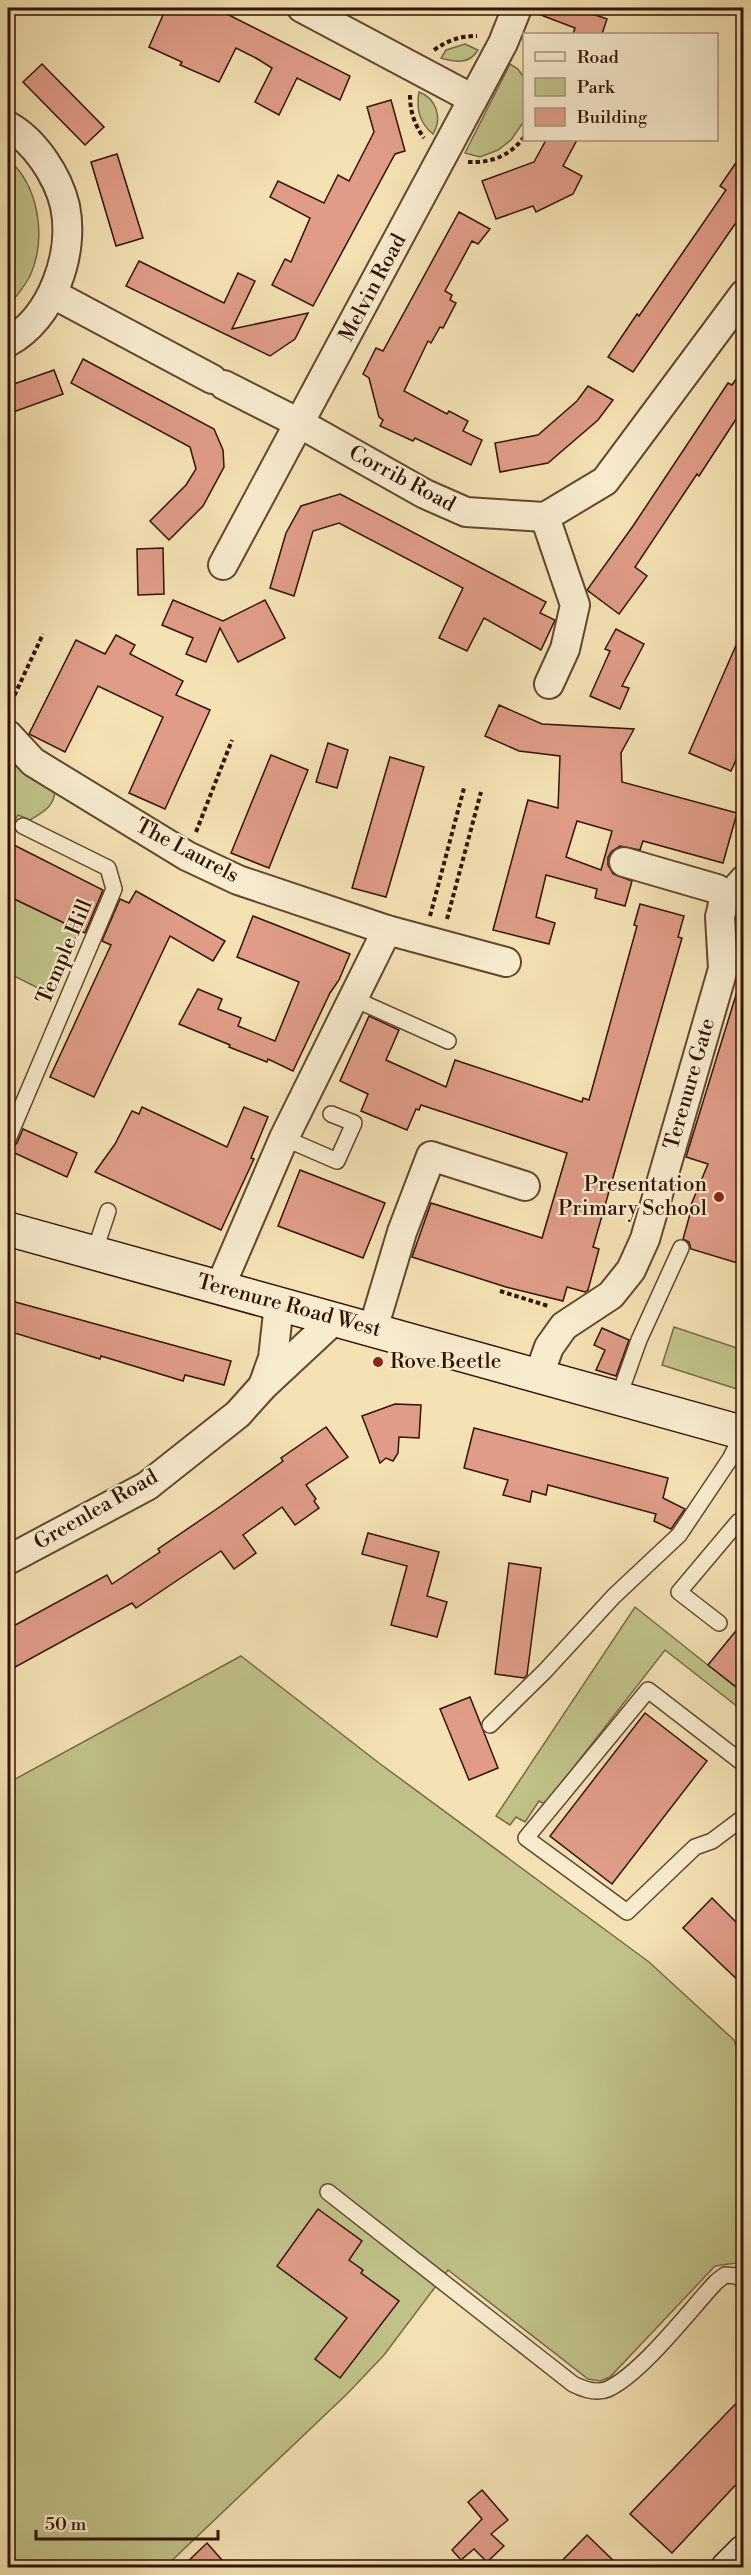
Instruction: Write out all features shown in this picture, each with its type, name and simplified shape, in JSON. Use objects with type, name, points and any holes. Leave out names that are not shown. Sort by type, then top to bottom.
[{"type":"main road","name":"Terenure Road West","points":[[8,1229],[619,1396],[743,1433]]},
{"type":"main road","points":[[728,2568],[744,2552]]},
{"type":"street","points":[[302,8],[473,99]]},
{"type":"street","name":"Melvin Road","points":[[223,565],[362,310],[503,43],[518,8]]},
{"type":"street","points":[[8,126],[18,132],[48,165],[65,206],[66,251],[52,294],[35,319],[8,342]]},
{"type":"street","name":"Corrib Road","points":[[52,294],[299,423],[424,494],[466,512],[546,517]]},
{"type":"street","points":[[549,684],[565,649],[574,605],[546,517],[605,481],[744,294]]},
{"type":"street","name":"The Laurels","points":[[8,735],[33,762],[187,856],[238,880],[387,930],[506,962]]},
{"type":"street","name":"Terenure Gate","points":[[624,862],[717,889],[736,889]]},
{"type":"street","name":"Terenure Gate","points":[[539,1375],[549,1347],[564,1326],[611,1295],[631,1270],[645,1239],[723,969],[720,917],[723,904],[736,889]]},
{"type":"street","points":[[220,1287],[284,1138],[387,930]]},
{"type":"street","points":[[373,1329],[402,1232],[431,1156],[525,1186]]},
{"type":"street","name":"Greenlea Road","points":[[263,1386],[273,1358],[279,1304]]},
{"type":"street","name":"Greenlea Road","points":[[8,1560],[147,1486],[238,1414],[263,1386],[335,1319]]},
{"type":"lane","name":"Temple Hill","points":[[8,1139],[114,889],[108,868],[23,826]]},
{"type":"lane","points":[[352,998],[448,1041]]},
{"type":"lane","points":[[284,1138],[337,1161],[354,1124],[331,1114]]},
{"type":"lane","points":[[94,1253],[108,1211]]},
{"type":"lane","points":[[619,1396],[639,1340],[681,1248]]},
{"type":"lane","points":[[490,1725],[545,1671],[614,1596],[680,1535],[730,1459],[743,1433]]},
{"type":"lane","points":[[719,1623],[680,1592],[738,1522],[744,1521]]},
{"type":"lane","points":[[744,1764],[648,1690],[526,1838],[627,1912],[695,1847],[712,1841],[744,1817]]},
{"type":"lane","points":[[328,2192],[573,2384],[586,2390],[606,2390],[634,2371],[725,2275],[737,2277],[744,2282]]},
{"type":"path","points":[[8,710],[43,634]]},
{"type":"path","points":[[187,856],[232,740]]},
{"type":"path","points":[[432,943],[464,788]]},
{"type":"path","points":[[432,943],[481,792]]},
{"type":"path","points":[[500,1291],[558,1309],[564,1326]]},
{"type":"green space","points":[[465,44],[478,50],[470,58],[456,61],[441,58],[446,50]]},
{"type":"green space","points":[[510,64],[518,69],[523,76],[523,122],[511,140],[498,150],[480,157],[465,153]]},
{"type":"green space","points":[[419,92],[430,99],[436,109],[437,122],[433,134],[424,125],[420,115]]},
{"type":"green space","points":[[8,159],[27,183],[37,213],[39,229],[35,261],[30,276],[8,306]]},
{"type":"green space","points":[[8,754],[55,787],[55,793],[48,807],[30,820],[18,815],[8,835]]},
{"type":"green space","points":[[8,896],[79,930],[48,993],[8,973]]},
{"type":"green space","points":[[674,1327],[743,1350],[743,1380],[740,1390],[662,1365]]},
{"type":"green space","points":[[635,1607],[743,1693],[743,1711],[665,1650],[545,1804],[539,1801],[525,1822],[516,1817],[510,1825],[496,1816]]},
{"type":"green space","points":[[241,1656],[379,1763],[649,1962],[734,2040],[744,2063],[743,2267],[736,2263],[715,2266],[610,2377],[600,2381],[588,2379],[448,2270],[384,2355],[347,2394],[165,2567],[8,2567],[8,1783]]},
{"type":"building","points":[[166,8],[215,8],[350,76],[340,100],[297,78],[279,115],[255,102],[272,68],[236,48],[219,82],[180,65],[182,62],[149,47]]},
{"type":"building","points":[[533,8],[586,8],[584,11],[607,19],[602,33],[573,33],[575,28],[533,12]]},
{"type":"building","points":[[42,64],[104,127],[85,145],[23,82]]},
{"type":"building","points":[[391,100],[405,151],[395,154],[313,306],[272,285],[285,259],[291,262],[310,218],[270,197],[278,181],[324,203],[338,175],[349,181],[374,132],[367,107]]},
{"type":"building","points":[[545,141],[576,141],[563,166],[582,176],[573,194],[536,212],[533,206],[496,219],[482,181],[534,162]]},
{"type":"building","points":[[744,151],[744,211],[633,372],[608,357],[726,190],[720,186]]},
{"type":"building","points":[[117,154],[143,238],[116,246],[91,162]]},
{"type":"building","points":[[459,212],[490,229],[478,244],[472,241],[445,291],[452,295],[450,300],[456,303],[443,328],[440,327],[431,343],[428,341],[404,391],[447,414],[449,411],[468,421],[463,431],[482,440],[471,465],[415,438],[413,441],[380,426],[383,420],[379,417],[369,378],[363,374],[376,348],[383,351]]},
{"type":"building","points":[[139,261],[224,303],[238,273],[255,281],[232,329],[308,313],[295,339],[270,356],[126,286]]},
{"type":"building","points":[[83,359],[214,429],[223,450],[224,467],[203,506],[169,540],[150,521],[186,485],[196,469],[190,447],[71,383]]},
{"type":"building","points":[[744,368],[744,407],[635,567],[647,576],[619,614],[587,590],[633,526],[728,383],[732,385]]},
{"type":"building","points":[[54,370],[63,394],[8,414],[8,386]]},
{"type":"building","points":[[588,386],[613,400],[598,420],[548,463],[500,472],[495,443],[538,435],[577,401]]},
{"type":"building","points":[[340,494],[546,602],[540,613],[555,620],[541,650],[484,618],[467,651],[439,638],[463,588],[339,523],[313,531],[294,596],[270,588],[286,533],[301,506]]},
{"type":"building","points":[[163,548],[164,594],[138,595],[137,549]]},
{"type":"building","points":[[173,600],[223,621],[265,600],[285,638],[238,662],[220,628],[206,662],[186,654],[193,638],[162,625]]},
{"type":"building","points":[[744,627],[744,742],[731,771],[689,753]]},
{"type":"building","points":[[616,629],[644,644],[622,686],[629,688],[620,709],[590,696],[610,651],[605,649]]},
{"type":"building","points":[[116,635],[135,645],[130,654],[183,681],[176,695],[210,710],[165,809],[129,793],[163,717],[98,686],[65,752],[29,734],[76,640],[105,654]]},
{"type":"building","points":[[499,705],[542,724],[634,729],[621,753],[622,782],[737,813],[723,863],[643,841],[640,850],[620,846],[608,857],[608,865],[613,874],[632,881],[625,906],[595,898],[597,889],[546,875],[536,917],[555,923],[549,944],[493,930],[528,800],[558,808],[560,756],[519,751],[485,736]],"holes":[[[577,821],[612,831],[601,870],[566,857]]]},
{"type":"building","points":[[328,743],[348,750],[337,788],[316,782]]},
{"type":"building","points":[[271,755],[308,770],[269,868],[231,853]]},
{"type":"building","points":[[390,757],[424,767],[386,897],[352,888]]},
{"type":"building","points":[[8,842],[103,890],[85,933],[8,896]]},
{"type":"building","points":[[136,891],[225,941],[213,961],[170,936],[94,1097],[50,1077],[111,945],[102,941],[120,899],[129,903]]},
{"type":"building","points":[[640,904],[684,916],[678,937],[682,938],[593,1247],[599,1249],[588,1290],[585,1292],[567,1287],[563,1301],[506,1287],[412,1257],[431,1203],[542,1238],[567,1153],[421,1105],[419,1110],[416,1109],[407,1130],[361,1111],[368,1094],[340,1081],[369,1016],[399,1030],[386,1060],[446,1087],[455,1060],[582,1102],[583,1098],[589,1100],[637,926],[634,925]]},
{"type":"building","points":[[253,916],[350,954],[293,1071],[268,1059],[267,1062],[229,1047],[230,1045],[179,1024],[198,989],[222,999],[218,1009],[241,1018],[238,1026],[275,1041],[299,982],[237,957]]},
{"type":"building","points":[[740,982],[744,982],[744,1265],[691,1249],[689,1242],[683,1239],[690,1214],[688,1212],[708,1164],[686,1157]]},
{"type":"building","points":[[142,1107],[227,1147],[244,1107],[268,1117],[251,1158],[254,1159],[221,1230],[95,1172],[115,1144],[132,1111],[139,1114]]},
{"type":"building","points":[[23,1129],[77,1153],[67,1177],[8,1150],[17,1143]]},
{"type":"building","points":[[300,1170],[385,1203],[363,1258],[278,1226]]},
{"type":"building","points":[[8,1300],[231,1361],[224,1385],[185,1375],[183,1381],[8,1331]]},
{"type":"building","points":[[602,1328],[629,1340],[616,1376],[596,1370],[605,1350],[594,1345]]},
{"type":"building","points":[[395,1404],[421,1405],[419,1438],[399,1437],[398,1453],[393,1461],[386,1458],[380,1463],[362,1416]]},
{"type":"building","points":[[326,1427],[348,1457],[306,1485],[316,1499],[314,1501],[319,1508],[295,1525],[282,1507],[243,1535],[256,1553],[234,1569],[221,1551],[136,1608],[132,1603],[8,1671],[8,1629],[107,1575],[112,1584],[160,1552],[158,1549],[283,1461],[281,1458]]},
{"type":"building","points":[[474,1428],[668,1478],[663,1498],[685,1509],[671,1529],[654,1521],[656,1514],[548,1485],[546,1495],[532,1491],[530,1502],[503,1495],[508,1480],[464,1468]]},
{"type":"building","points":[[368,1533],[439,1552],[427,1596],[447,1602],[437,1637],[391,1625],[407,1566],[362,1554]]},
{"type":"building","points":[[509,1563],[541,1568],[527,1675],[524,1678],[495,1674]]},
{"type":"building","points":[[744,1621],[744,1693],[708,1665]]},
{"type":"building","points":[[470,1697],[498,1768],[469,1780],[440,1709]]},
{"type":"building","points":[[645,1713],[707,1761],[612,1884],[550,1836]]},
{"type":"building","points":[[712,1898],[744,1930],[744,1986],[683,1928]]},
{"type":"building","points":[[318,2209],[362,2241],[349,2260],[363,2270],[361,2273],[399,2301],[340,2378],[315,2359],[347,2318],[277,2266]]},
{"type":"building","points":[[744,2395],[744,2476],[672,2553],[630,2514]]},
{"type":"building","points":[[482,2490],[508,2520],[491,2534],[504,2546],[487,2562],[474,2549],[461,2560],[452,2550],[482,2519],[468,2502]]},
{"type":"building","points":[[587,2535],[621,2568],[555,2568]]},
{"type":"building","points":[[207,2543],[229,2568],[181,2568]]},
{"type":"place","name":"Presentation Primary School","points":[[719,1197]]},
{"type":"place","name":"Rove Beetle","points":[[378,1362]]}]
